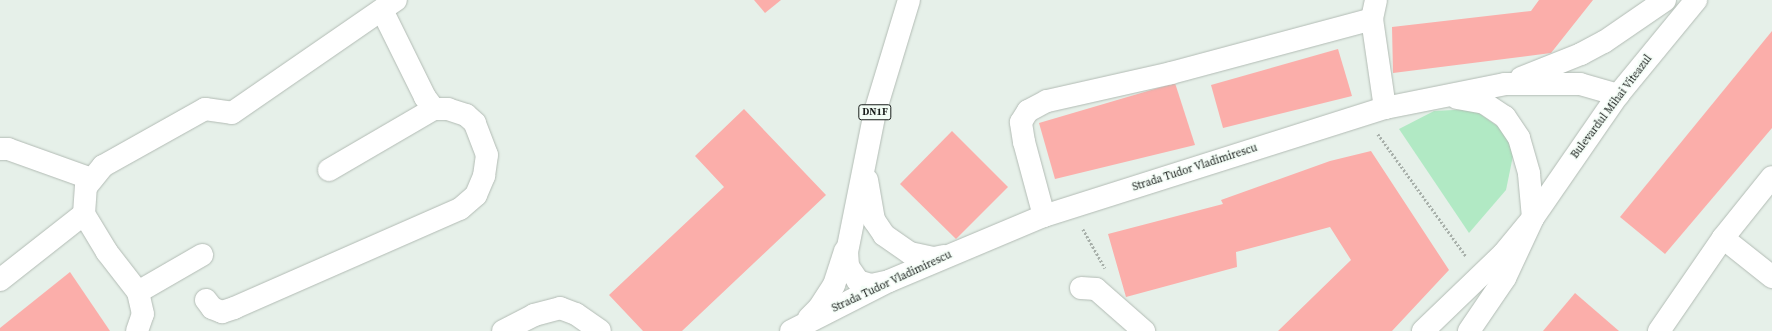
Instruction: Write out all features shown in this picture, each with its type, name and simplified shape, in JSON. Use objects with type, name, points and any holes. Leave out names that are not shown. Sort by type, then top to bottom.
[{"type":"main road","name":"DN1F","points":[[791,331],[819,308],[834,285],[851,226],[868,144],[885,74],[909,0]]},
{"type":"main road","points":[[1505,84],[1581,54],[1610,38],[1666,0]]},
{"type":"main road","name":"Bulevardul Mihai Viteazul","points":[[1423,331],[1504,253],[1533,218],[1618,95],[1696,0]]},
{"type":"main road","points":[[137,331],[143,314],[138,292],[107,252],[84,214],[86,187],[103,166],[205,109],[232,113],[389,5],[425,97],[434,108]]},
{"type":"main road","points":[[1044,216],[1024,142],[1021,122],[1028,111],[1047,101],[1172,73],[1374,10],[1385,108]]},
{"type":"main road","name":"Strada Tudor Vladimirescu","points":[[791,331],[889,281],[1044,216],[1385,108],[1505,84],[1580,84],[1618,95]]},
{"type":"main road","points":[[1446,96],[1484,103],[1505,117],[1519,138],[1526,160],[1533,218]]},
{"type":"main road","points":[[206,300],[212,308],[222,312],[234,308],[460,209],[476,195],[484,176],[487,155],[475,123],[466,115],[448,109],[434,108],[329,170]]},
{"type":"main road","points":[[868,144],[867,192],[874,220],[884,235],[910,253],[934,258],[948,255]]},
{"type":"main road","points":[[0,149],[8,149],[92,179]]},
{"type":"main road","points":[[1658,331],[1723,238],[1772,177]]},
{"type":"main road","points":[[0,280],[84,214]]},
{"type":"main road","name":"Bulevardul Mihai Viteazul","points":[[1469,331],[1505,278],[1533,218]]},
{"type":"main road","points":[[851,226],[847,260],[853,278],[871,285],[889,281]]},
{"type":"main road","points":[[1723,238],[1772,277]]},
{"type":"main road","points":[[138,292],[202,255]]},
{"type":"main road","points":[[1081,288],[1096,289],[1144,331]]},
{"type":"main road","points":[[503,331],[534,315],[560,308],[576,314],[600,331]]},
{"type":"path","points":[[1377,132],[1466,255],[1462,261]]},
{"type":"green space","points":[[1473,109],[1503,130],[1515,146],[1506,190],[1469,233],[1399,129],[1434,111]]},
{"type":"building","points":[[754,0],[781,0],[765,13]]},
{"type":"building","points":[[1539,0],[1593,0],[1551,53],[1393,73],[1392,27],[1531,11]]},
{"type":"building","points":[[1772,31],[1772,128],[1665,254],[1620,217]]},
{"type":"building","points":[[1338,49],[1352,96],[1223,128],[1211,85]]},
{"type":"building","points":[[1175,83],[1195,145],[1055,179],[1039,123]]},
{"type":"building","points":[[744,109],[826,195],[682,331],[643,331],[609,295],[724,187],[695,156]]},
{"type":"building","points":[[952,131],[1008,187],[956,239],[900,184]]},
{"type":"building","points":[[1371,151],[1449,270],[1392,331],[1278,331],[1351,260],[1330,227],[1236,252],[1237,267],[1126,297],[1108,234],[1223,204],[1221,200],[1330,161]]},
{"type":"building","points":[[70,272],[110,331],[0,331],[0,328]]},
{"type":"building","points":[[1575,293],[1619,331],[1543,331]]}]
